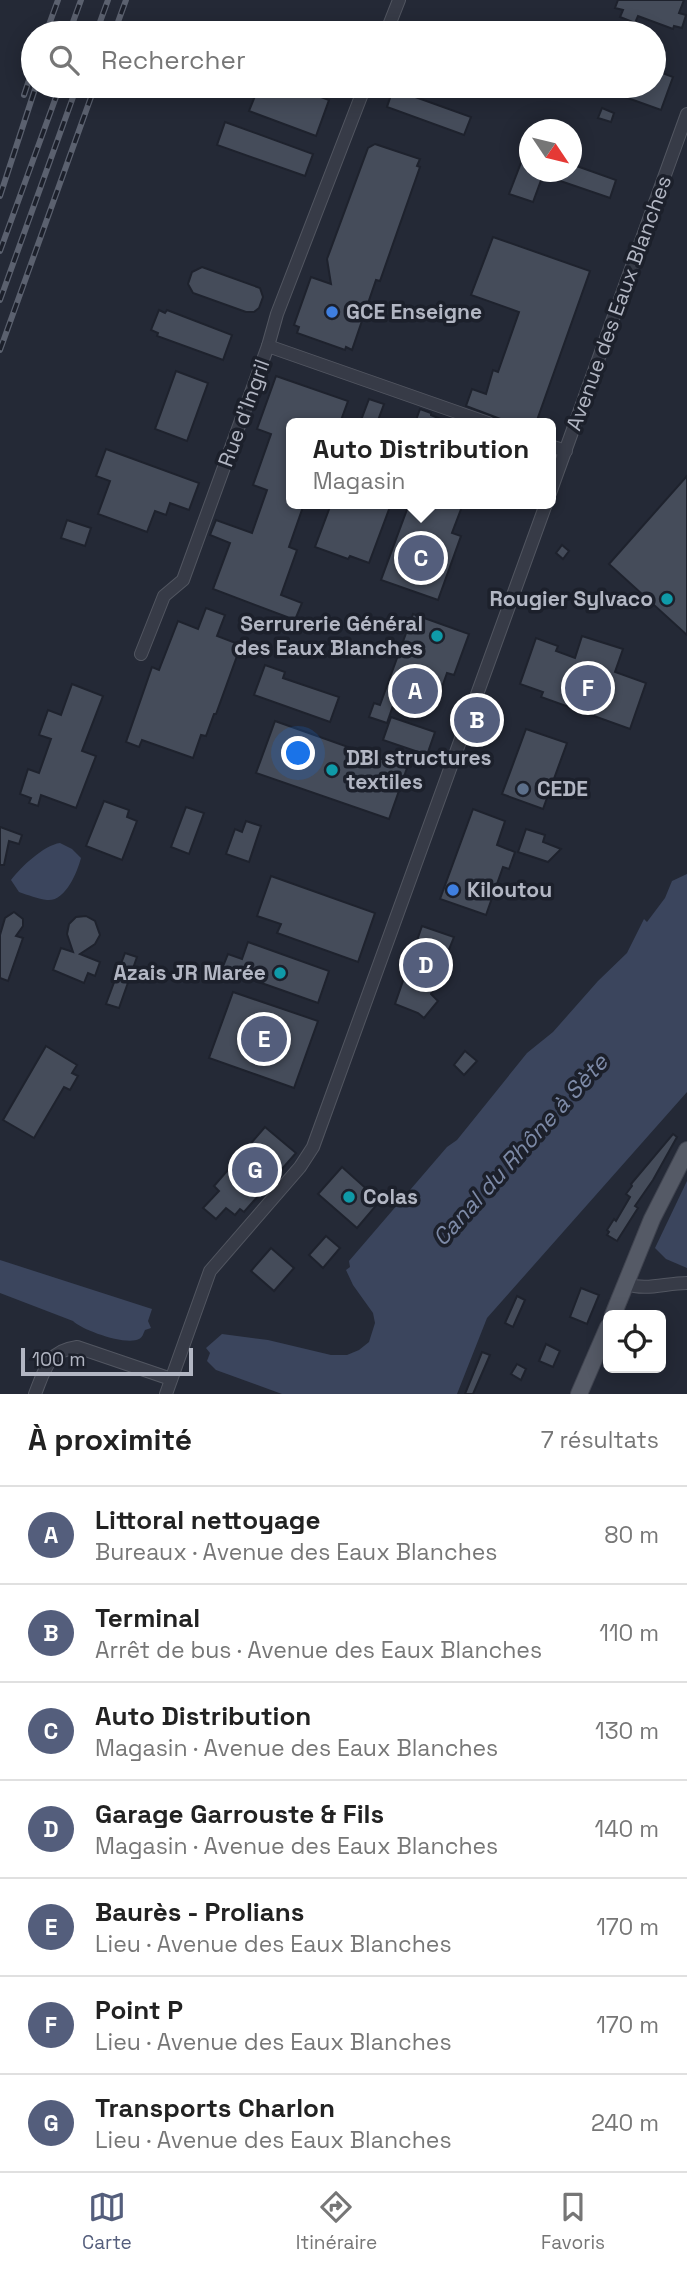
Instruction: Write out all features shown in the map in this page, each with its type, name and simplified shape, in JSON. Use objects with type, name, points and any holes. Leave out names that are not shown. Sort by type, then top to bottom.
[{"type":"main road","points":[[615,1310],[652,1219],[687,1150]]},
{"type":"main road","points":[[579,1394],[603,1339]]},
{"type":"street","points":[[391,21],[399,0]]},
{"type":"street","points":[[268,345],[277,314],[360,98]]},
{"type":"street","name":"Avenue des Eaux Blanches","points":[[556,479],[687,114]]},
{"type":"street","name":"Rue d'Ingril","points":[[141,654],[164,596],[183,580],[268,345],[474,418]]},
{"type":"street","points":[[556,448],[566,451]]},
{"type":"street","points":[[166,1394],[210,1271],[300,1167],[313,1147],[545,509]]},
{"type":"street","points":[[627,1284],[644,1289],[667,1283],[687,1283]]},
{"type":"street","points":[[35,1394],[52,1357],[63,1349],[78,1347],[171,1379]]},
{"type":"water","points":[[60,843],[81,858],[65,892],[47,900],[19,892],[11,880],[15,875],[40,852]]},
{"type":"water","name":"Canal du Rhône à Sète","points":[[687,874],[687,1092],[487,1318],[457,1394],[282,1394],[216,1370],[207,1361],[210,1353],[206,1348],[222,1334],[268,1340],[331,1355],[347,1355],[369,1342],[375,1323],[373,1313],[346,1270],[350,1267],[349,1261],[447,1147],[457,1140],[527,1053],[553,1032],[627,953],[644,919],[647,922],[665,898],[672,881]]},
{"type":"water","points":[[687,1181],[687,1268],[666,1259],[655,1248]]},
{"type":"water","points":[[0,1260],[152,1309],[148,1321],[151,1328],[133,1341],[115,1339],[0,1293]]},
{"type":"building","points":[[618,0],[684,0],[679,13],[686,15],[682,28],[674,26],[673,29],[666,26],[666,21],[651,21],[638,16],[636,21],[630,21],[620,17],[623,10],[615,8]]},
{"type":"building","points":[[666,74],[673,77],[666,96]]},
{"type":"building","points":[[254,98],[329,100],[316,136],[249,111]]},
{"type":"building","points":[[390,98],[418,98],[471,117],[464,135],[387,107]]},
{"type":"building","points":[[628,98],[665,98],[661,110]]},
{"type":"building","points":[[602,108],[614,113],[611,122],[598,118]]},
{"type":"building","points":[[225,122],[313,154],[305,176],[217,145]]},
{"type":"building","points":[[375,144],[420,159],[417,166],[420,167],[380,281],[376,280],[352,350],[346,347],[345,350],[297,333],[299,327],[294,325],[311,277],[331,284],[327,259],[368,148]]},
{"type":"building","points":[[519,168],[519,182],[540,182],[533,202],[509,194]]},
{"type":"building","points":[[582,168],[616,180],[610,198],[563,182],[582,182]]},
{"type":"building","points":[[493,237],[590,271],[538,418],[498,418],[466,406],[472,389],[486,394],[493,370],[498,372],[519,312],[471,295]]},
{"type":"building","points":[[202,267],[260,288],[263,297],[259,308],[254,312],[246,312],[193,293],[188,284],[192,272]]},
{"type":"building","points":[[159,310],[165,313],[167,310],[232,335],[223,360],[157,336],[158,333],[151,330]]},
{"type":"building","points":[[176,371],[208,383],[187,441],[155,429]]},
{"type":"building","points":[[276,376],[348,401],[342,418],[286,418],[286,509],[302,509],[289,547],[297,550],[281,595],[302,603],[295,620],[213,589],[230,543],[210,535],[216,520],[252,533],[267,490],[253,485],[271,434],[257,429]]},
{"type":"building","points":[[369,399],[384,404],[379,418],[362,418]]},
{"type":"building","points":[[420,409],[438,418],[417,418]]},
{"type":"building","points":[[106,449],[199,483],[189,510],[170,503],[166,515],[155,511],[147,532],[98,514],[110,481],[96,476]]},
{"type":"building","name":"Rougier Sylvaco","points":[[687,476],[687,635],[609,564]]},
{"type":"building","points":[[329,509],[389,509],[369,563],[350,556],[348,559],[315,547]]},
{"type":"building","points":[[407,509],[461,509],[452,533],[461,536],[438,600],[381,580]]},
{"type":"building","points":[[67,520],[91,528],[85,546],[61,538]]},
{"type":"building","points":[[562,545],[569,551],[563,559],[556,553]]},
{"type":"building","points":[[206,608],[225,615],[217,636],[241,645],[216,714],[206,736],[201,735],[193,758],[142,740],[139,747],[126,742],[152,667],[159,670],[178,621],[198,629]]},
{"type":"building","points":[[413,614],[469,634],[454,675],[447,673],[435,707],[397,694],[387,723],[369,717],[374,703],[380,705]]},
{"type":"building","points":[[582,636],[623,649],[615,672],[646,683],[630,729],[541,697],[543,692],[520,684],[536,638],[558,646],[556,651],[575,658]]},
{"type":"building","points":[[265,665],[285,672],[283,678],[339,697],[330,722],[254,695]]},
{"type":"building","points":[[72,684],[103,696],[82,751],[96,756],[76,808],[41,795],[38,806],[29,803],[31,798],[20,794],[28,769],[39,773],[51,739],[39,735],[48,710],[61,715]]},
{"type":"building","points":[[391,717],[435,732],[427,755],[383,740]]},
{"type":"building","name":"DBI structures textiles","points":[[275,721],[407,768],[389,819],[256,773]]},
{"type":"building","points":[[526,729],[567,743],[543,809],[502,794]]},
{"type":"building","points":[[104,801],[129,810],[127,817],[137,821],[122,860],[86,846]]},
{"type":"building","points":[[186,807],[204,813],[189,854],[171,847]]},
{"type":"building","points":[[473,809],[505,821],[497,845],[515,852],[509,869],[503,867],[486,915],[440,899]]},
{"type":"building","points":[[246,821],[261,826],[249,862],[226,854],[235,829],[242,832]]},
{"type":"building","points":[[0,827],[22,835],[19,844],[9,841],[4,865],[0,865]]},
{"type":"building","points":[[526,829],[545,835],[543,842],[561,849],[548,862],[518,852]]},
{"type":"building","points":[[271,876],[375,913],[358,962],[277,933],[281,924],[257,916]]},
{"type":"building","points":[[14,912],[23,919],[23,926],[16,936],[23,938],[8,981],[0,978],[0,935],[5,918]]},
{"type":"building","points":[[86,916],[95,921],[100,935],[95,944],[80,954],[100,962],[95,976],[88,973],[84,983],[53,970],[61,948],[73,952],[67,934],[69,924],[76,917]]},
{"type":"building","points":[[422,926],[454,937],[431,994],[438,1001],[424,1018],[395,1004]]},
{"type":"building","name":"Azais JR Marée","points":[[248,942],[329,971],[318,1003],[222,969],[228,954],[242,959]]},
{"type":"building","points":[[125,953],[137,957],[119,1008],[106,1004]]},
{"type":"building","points":[[233,992],[318,1021],[294,1088],[209,1058]]},
{"type":"building","points":[[46,1046],[77,1065],[72,1073],[78,1076],[70,1090],[64,1087],[34,1138],[3,1120]]},
{"type":"building","points":[[465,1051],[477,1061],[464,1075],[454,1065]]},
{"type":"building","points":[[265,1127],[296,1153],[244,1212],[240,1209],[235,1215],[226,1208],[216,1219],[203,1208],[219,1191],[214,1186]]},
{"type":"building","points":[[673,1134],[677,1137],[617,1241],[607,1235],[607,1230],[614,1219],[616,1221],[630,1197],[626,1194],[631,1184]]},
{"type":"building","name":"Colas","points":[[342,1167],[380,1201],[357,1228],[318,1194]]},
{"type":"building","points":[[326,1236],[340,1248],[323,1268],[309,1255]]},
{"type":"building","points":[[271,1248],[294,1268],[274,1291],[251,1271]]},
{"type":"building","points":[[581,1288],[599,1295],[587,1324],[570,1317]]},
{"type":"building","points":[[517,1296],[525,1300],[513,1327],[505,1323]]},
{"type":"building","points":[[546,1344],[560,1351],[553,1367],[539,1361]]},
{"type":"building","points":[[482,1352],[490,1355],[473,1394],[465,1394]]},
{"type":"building","points":[[517,1364],[526,1369],[521,1380],[511,1374]]},
{"type":"railway","points":[[50,21],[58,0]]},
{"type":"railway","points":[[73,21],[81,0]]},
{"type":"railway","points":[[100,21],[108,0]]},
{"type":"railway","points":[[118,21],[126,0]]},
{"type":"railway","points":[[0,196],[32,98]]},
{"type":"railway","points":[[0,251],[56,98]]},
{"type":"railway","points":[[0,300],[73,98]]},
{"type":"railway","points":[[0,350],[91,98]]},
{"type":"place","name":"GCE Enseigne","points":[[332,312]]},
{"type":"place","name":"Auto Distribution","points":[[421,558]]},
{"type":"place","name":"Rougier Sylvaco","points":[[667,599]]},
{"type":"place","name":"Serrurerie Général des Eaux Blanches","points":[[437,636]]},
{"type":"place","name":"Point P","points":[[588,688]]},
{"type":"place","name":"Littoral nettoyage","points":[[415,691]]},
{"type":"place","name":"Terminal","points":[[477,720]]},
{"type":"place","name":"DBI structures textiles","points":[[332,770]]},
{"type":"place","name":"CEDE","points":[[523,789]]},
{"type":"place","name":"Kiloutou","points":[[453,890]]},
{"type":"place","name":"Garage Garrouste & Fils","points":[[426,965]]},
{"type":"place","name":"Azais JR Marée","points":[[280,973]]},
{"type":"place","name":"Baurès - Prolians","points":[[264,1039]]},
{"type":"place","name":"Transports Charlon","points":[[255,1170]]},
{"type":"place","name":"Colas","points":[[349,1197]]}]
